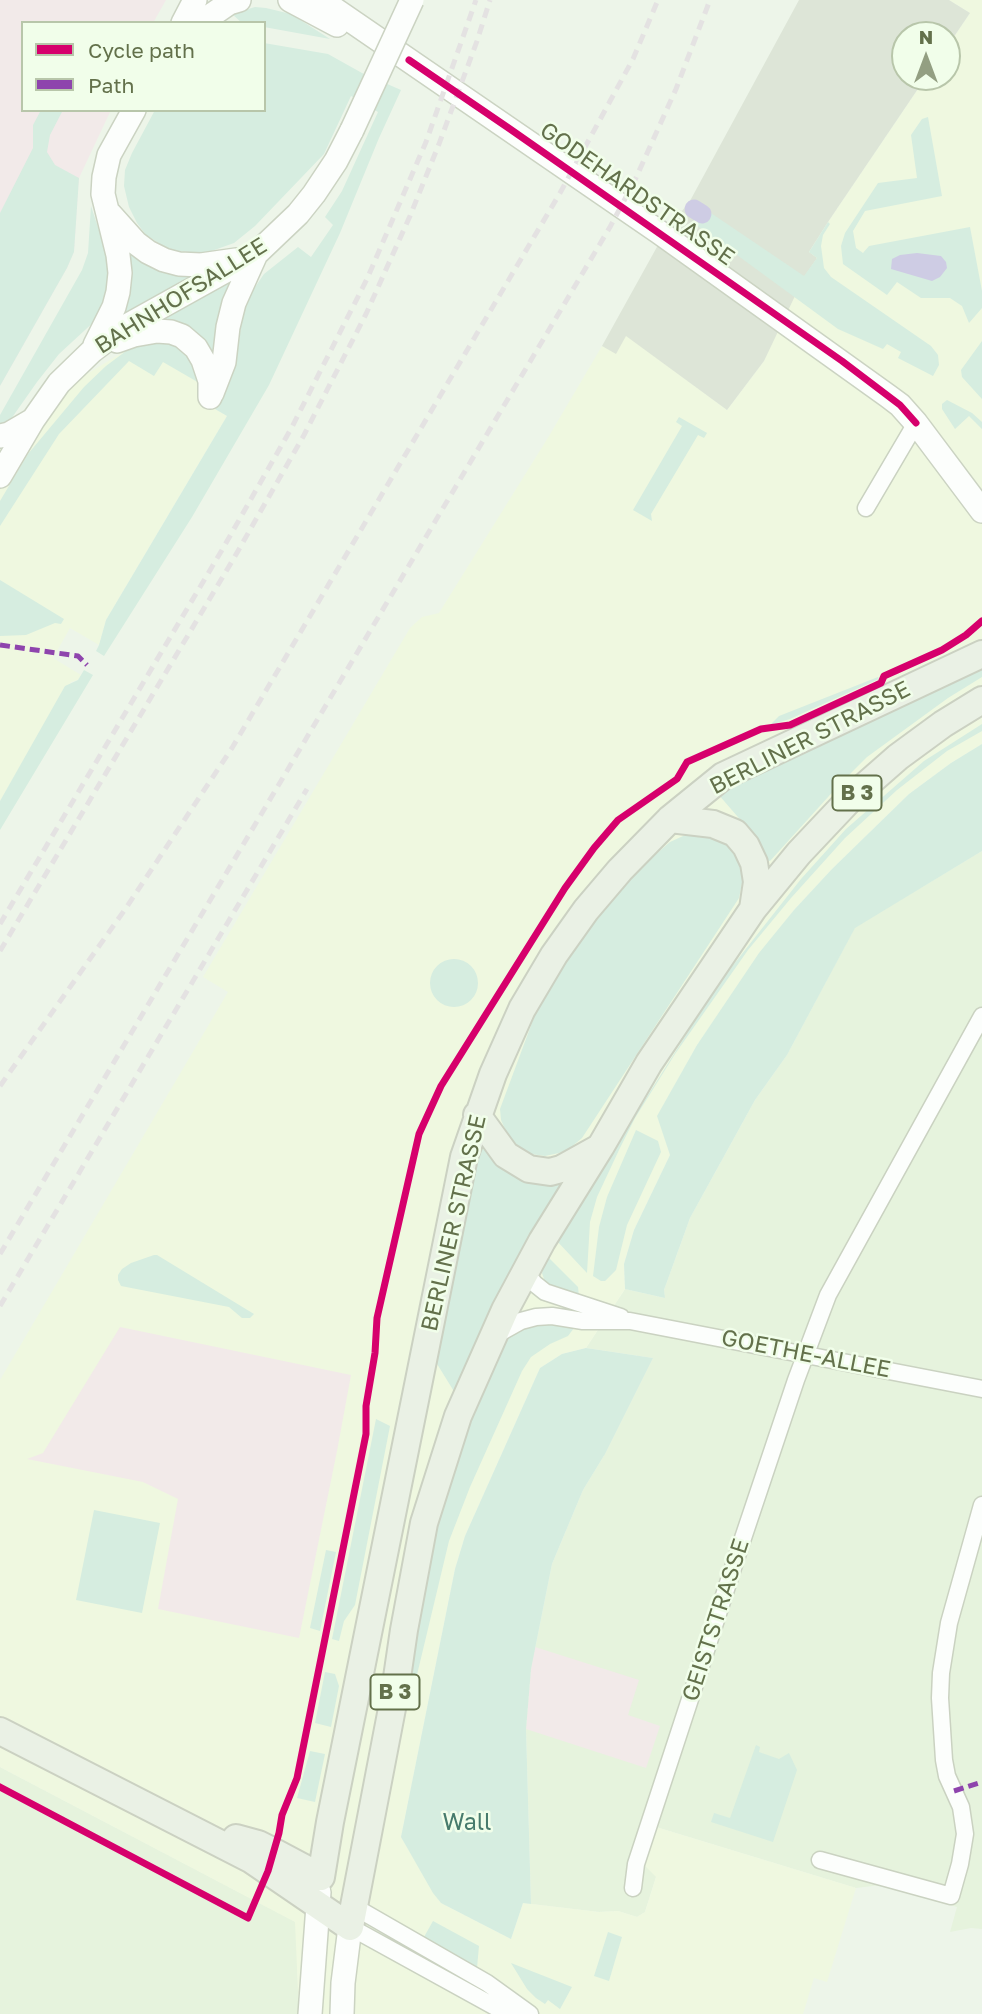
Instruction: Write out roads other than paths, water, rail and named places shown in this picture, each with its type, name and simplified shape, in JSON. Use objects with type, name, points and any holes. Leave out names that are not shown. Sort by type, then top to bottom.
[{"type":"main road","points":[[184,21],[195,0]]},
{"type":"main road","points":[[203,21],[229,3],[239,0]]},
{"type":"main road","name":"GODEHARDSTRASSE","points":[[290,0],[378,48],[409,60]]},
{"type":"main road","name":"GODEHARDSTRASSE","points":[[321,0],[842,361],[900,405],[982,511]]},
{"type":"main road","name":"BAHNHOFSALLEE","points":[[0,476],[33,420],[59,383],[92,351],[132,322],[256,254],[298,214],[336,160],[352,130],[412,0]]},
{"type":"main road","points":[[92,351],[114,307],[120,282],[118,255],[103,194],[106,167],[109,155],[134,112]]},
{"type":"main road","points":[[107,211],[142,247],[172,263],[215,264],[256,254]]},
{"type":"main road","points":[[92,351],[143,333],[164,331],[177,334],[192,344],[201,355],[210,381],[210,397],[224,362],[234,303],[256,254]]},
{"type":"main road","name":"GODEHARDSTRASSE","points":[[842,361],[905,398],[921,413],[982,494]]},
{"type":"main road","points":[[0,436],[9,434],[33,420]]},
{"type":"main road","name":"BERLINER STRASSE","points":[[310,2014],[321,1877],[335,1796],[461,1170],[477,1115],[522,1009],[554,955],[586,910],[620,870],[670,819],[723,776],[982,654]]},
{"type":"main road","name":"B 3","points":[[352,1916],[424,1523],[458,1416],[525,1272],[649,1063],[753,909],[799,853],[849,800],[898,757],[982,700]]},
{"type":"main road","points":[[670,819],[713,824],[735,833],[746,846],[754,863],[757,881],[753,909]]},
{"type":"main road","points":[[477,1115],[506,1155],[528,1169],[550,1172],[561,1169],[601,1146]]},
{"type":"main road","points":[[0,1731],[252,1860],[318,1905],[352,1916]]},
{"type":"main road","points":[[167,1817],[258,1844],[321,1877],[352,1916],[344,1971],[342,2014]]},
{"type":"street","points":[[866,508],[916,423]]},
{"type":"street","name":"GEISTSTRASSE","points":[[634,1888],[636,1864],[805,1354],[828,1295],[982,1016]]},
{"type":"street","name":"GOETHE-ALLEE","points":[[525,1272],[534,1284],[545,1292],[630,1321],[982,1389]]},
{"type":"street","name":"GOETHE-ALLEE","points":[[493,1337],[508,1327],[536,1317],[630,1321]]},
{"type":"street","points":[[820,1860],[951,1896],[965,1833],[961,1807],[947,1776],[944,1759],[941,1673],[949,1623],[982,1505]]},
{"type":"street","points":[[352,1916],[508,2014]]},
{"type":"street","points":[[352,1916],[486,1983],[530,2014]]},
{"type":"water","points":[[917,253],[941,256],[947,268],[940,277],[932,281],[891,269],[892,259]]},
{"type":"waterway","points":[[694,209],[702,214]]},
{"type":"railway","points":[[0,924],[292,427],[367,279],[426,142],[476,0]]},
{"type":"railway","points":[[0,951],[234,558],[304,435],[366,314],[410,216],[439,144],[490,0]]},
{"type":"railway","points":[[0,1086],[126,908],[232,748],[560,193],[633,59],[658,0]]},
{"type":"railway","points":[[0,1254],[610,227],[635,180],[676,89],[710,0]]},
{"type":"railway","points":[[0,1306],[307,789]]},
{"type":"park label","name":"Wall","points":[[467,1823]]}]
